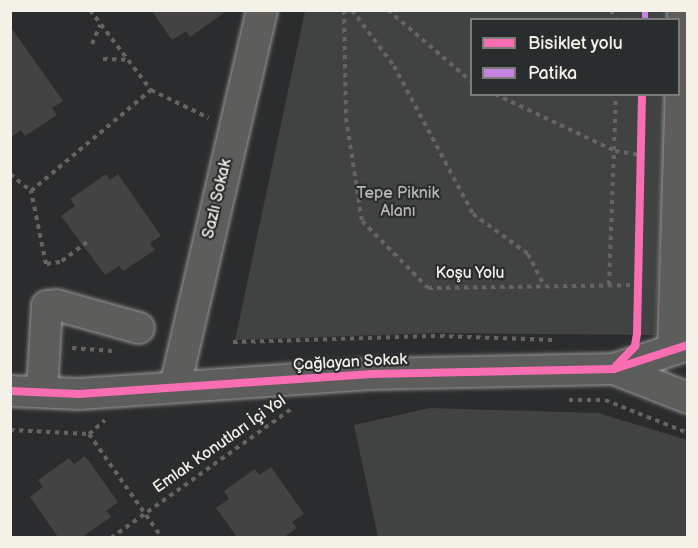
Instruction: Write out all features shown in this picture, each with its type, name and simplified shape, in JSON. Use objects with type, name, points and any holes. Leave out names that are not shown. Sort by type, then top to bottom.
[{"type":"street","name":"Sazlı Sokak","points":[[175,387],[262,10]]},
{"type":"street","points":[[680,347],[683,10]]},
{"type":"street","points":[[42,392],[47,306],[56,304],[139,328]]},
{"type":"street","name":"Çağlayan Sokak","points":[[10,391],[175,387],[371,374],[614,369],[680,347]]},
{"type":"street","points":[[614,369],[687,398]]},
{"type":"path","points":[[60,10],[76,10]]},
{"type":"path","points":[[90,10],[151,90],[214,120]]},
{"type":"path","points":[[352,10],[394,66],[473,214],[528,254],[544,286]]},
{"type":"path","points":[[388,10],[470,81]]},
{"type":"path","points":[[92,44],[101,24]]},
{"type":"path","points":[[103,59],[128,60]]},
{"type":"path","points":[[31,191],[151,90]]},
{"type":"path","points":[[499,96],[615,151],[640,155]]},
{"type":"path","points":[[609,285],[616,96]]},
{"type":"path","points":[[10,174],[31,191],[46,264],[60,262],[87,242]]},
{"type":"path","points":[[233,342],[440,336],[558,341]]},
{"type":"path","points":[[59,348],[116,351]]},
{"type":"path","points":[[558,400],[605,400],[687,433]]},
{"type":"path","points":[[10,430],[89,434],[107,419]]},
{"type":"green space","name":"Tepe Piknik Alanı","points":[[305,11],[671,11],[671,18],[470,18],[470,96],[667,96],[655,335],[437,333],[235,340]]},
{"type":"green space","points":[[430,408],[598,413],[687,440],[687,537],[378,537],[354,425]]},
{"type":"building","points":[[151,10],[228,10],[190,37],[186,31],[172,40]]},
{"type":"building","points":[[10,26],[63,101],[52,108],[57,115],[25,136],[21,130],[10,138]]},
{"type":"building","points":[[106,174],[110,180],[118,174],[161,236],[150,243],[155,250],[123,271],[119,266],[105,275],[61,216],[75,206],[70,199]]},
{"type":"building","points":[[85,456],[118,502],[106,511],[111,517],[82,537],[58,537],[30,497],[43,487],[38,480],[69,458],[74,464]]},
{"type":"building","points":[[271,467],[304,514],[292,522],[297,528],[284,537],[237,537],[216,508],[229,499],[224,491],[255,469],[259,475]]},
{"type":"marked path","points":[[645,10],[645,18]]},
{"type":"cycle path","points":[[616,366],[635,346],[637,334],[642,96]]},
{"type":"cycle path","name":"Emlak Konutları İçi Yol","points":[[10,391],[79,394],[371,374],[614,369],[688,345]]}]
